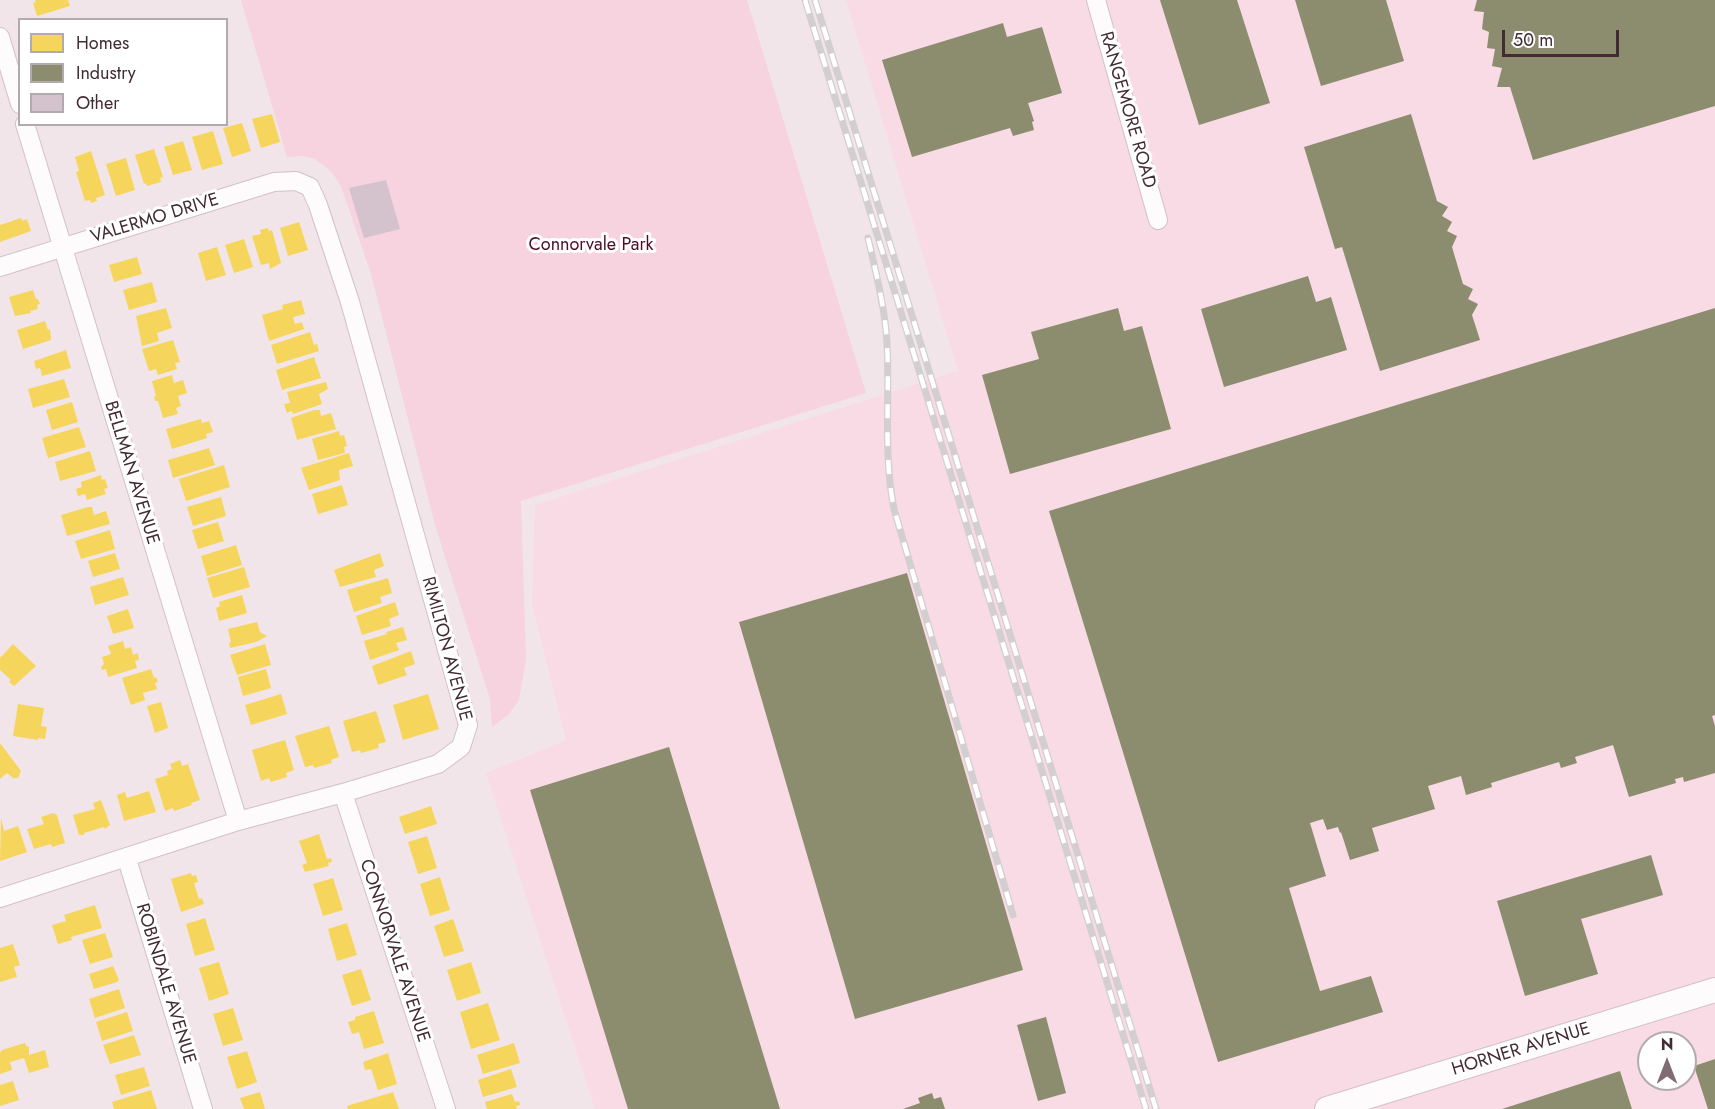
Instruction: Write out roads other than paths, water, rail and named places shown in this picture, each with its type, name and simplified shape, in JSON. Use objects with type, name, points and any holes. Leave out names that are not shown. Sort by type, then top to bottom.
[{"type":"main road","name":"HORNER AVENUE","points":[[1328,1109],[1715,990]]},
{"type":"street","name":"RANGEMORE ROAD","points":[[1096,0],[1158,220]]},
{"type":"street","points":[[0,37],[18,97]]},
{"type":"street","name":"BELLMAN AVENUE","points":[[27,126],[62,249],[238,821]]},
{"type":"street","name":"VALERMO DRIVE","points":[[0,267],[274,182],[296,181],[310,187]]},
{"type":"street","name":"RIMILTON AVENUE","points":[[0,898],[127,859],[238,821],[343,793],[438,764],[461,747],[468,725],[350,302],[310,187]]},
{"type":"street","name":"CONNORVALE AVENUE","points":[[343,793],[446,1109]]},
{"type":"street","name":"ROBINDALE AVENUE","points":[[127,859],[203,1109]]},
{"type":"railway","points":[[805,0],[1146,1109]]},
{"type":"railway","points":[[815,0],[1156,1109]]},
{"type":"railway","points":[[868,238],[886,330],[888,447],[894,509],[1013,915]]},
{"type":"park label","name":"Connorvale Park","points":[[591,246]]}]
